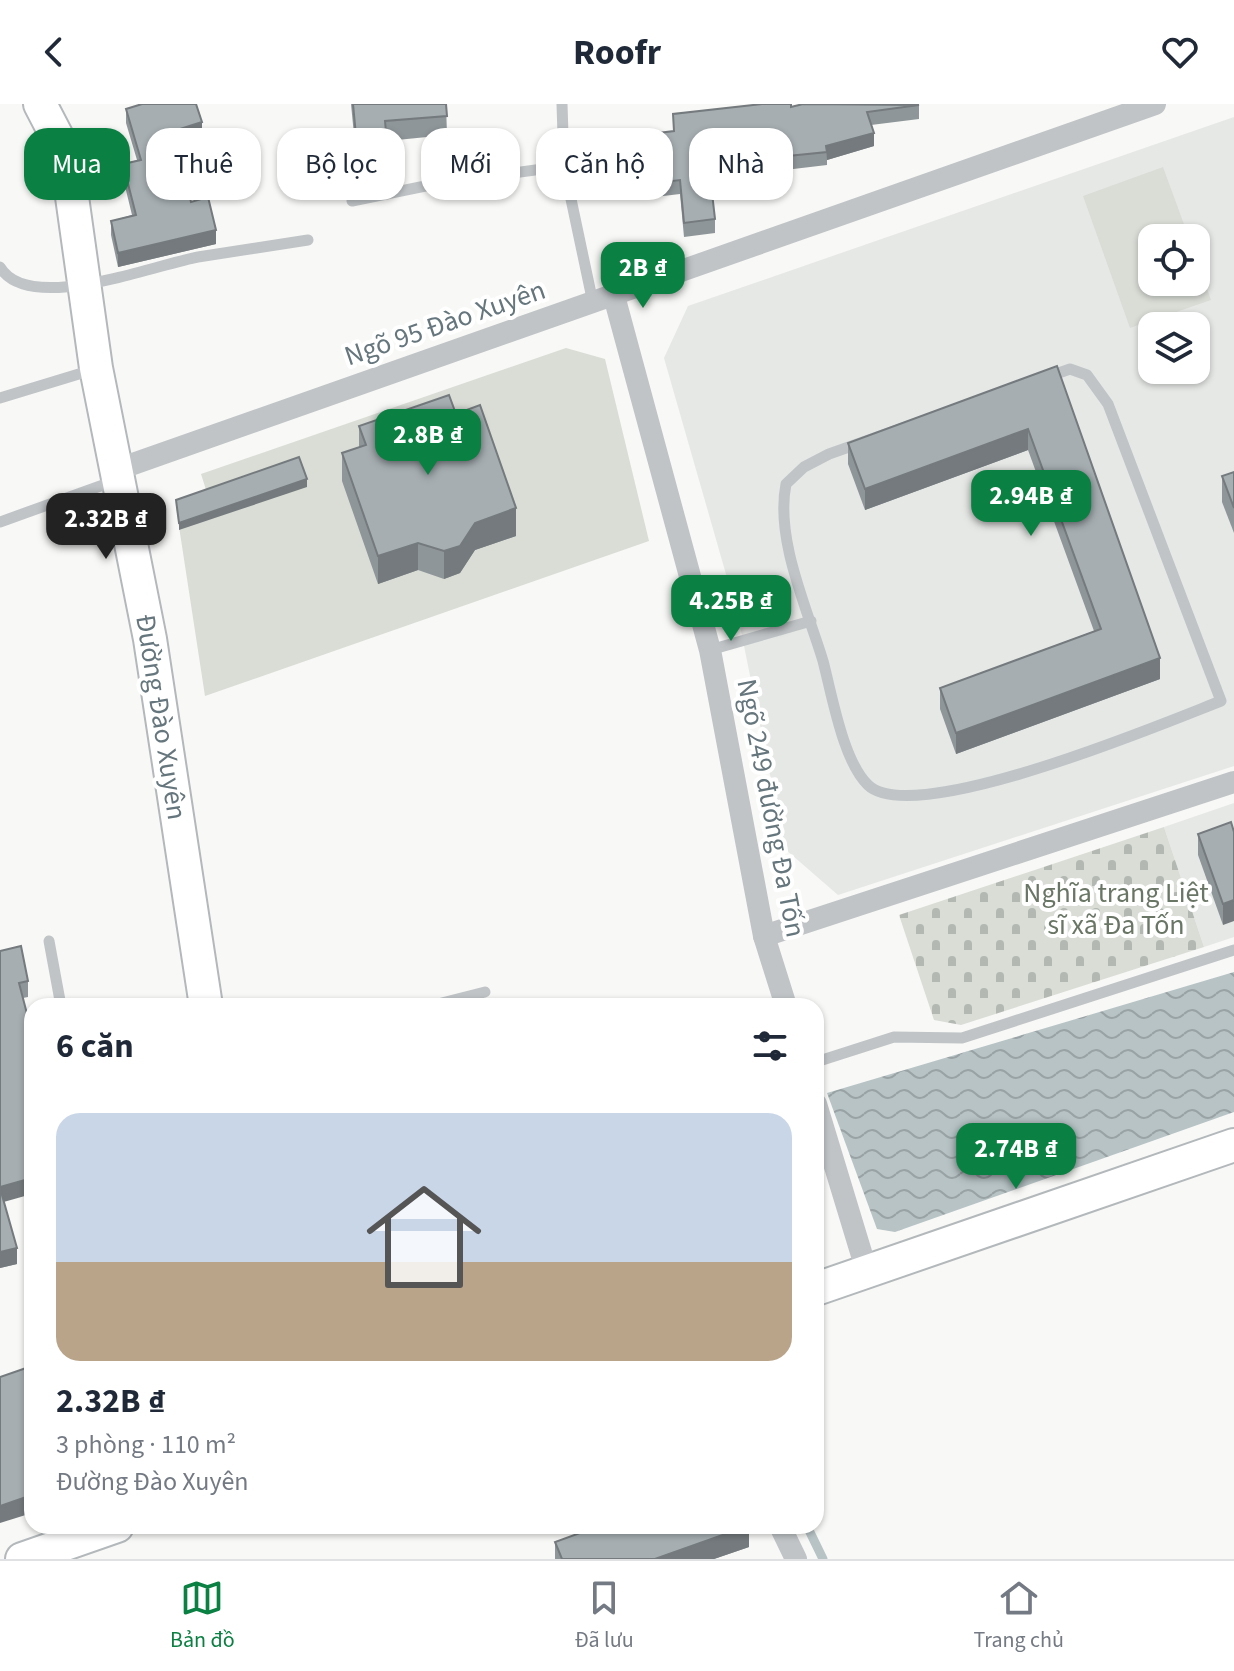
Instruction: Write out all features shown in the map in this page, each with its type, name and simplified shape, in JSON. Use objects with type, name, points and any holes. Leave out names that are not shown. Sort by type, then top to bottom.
[{"type":"street","name":"Đường Đào Xuyên","points":[[40,104],[66,154],[96,368],[150,639],[205,998]]},
{"type":"street","name":"Ngõ 95 Đào Xuyên","points":[[117,475],[1155,104]]},
{"type":"street","name":"Ngõ 249 đường Đa Tốn","points":[[604,299],[710,650],[764,936],[783,998]]},
{"type":"street","points":[[764,936],[1234,782]]},
{"type":"street","points":[[824,1130],[867,1272]]},
{"type":"street","points":[[824,1286],[1234,1145]]},
{"type":"street","points":[[22,1559],[94,1534]]},
{"type":"street","points":[[784,1534],[796,1559]]},
{"type":"lane","points":[[562,104],[563,128]]},
{"type":"lane","points":[[352,201],[440,183],[536,170]]},
{"type":"lane","points":[[574,200],[604,299]]},
{"type":"lane","points":[[0,267],[13,282],[31,287],[86,284],[196,258],[308,240]]},
{"type":"lane","points":[[0,398],[96,368]]},
{"type":"lane","points":[[1070,369],[1087,375],[1108,404],[1221,701],[977,788],[885,795],[869,787],[858,772],[811,621],[783,526],[786,484],[804,467],[882,433],[1070,369]]},
{"type":"lane","points":[[0,522],[117,475]]},
{"type":"lane","points":[[710,650],[811,621]]},
{"type":"lane","points":[[49,941],[60,998]]},
{"type":"lane","points":[[824,1059],[894,1037],[962,1038],[1234,950]]},
{"type":"lane","points":[[461,998],[485,992]]},
{"type":"shaded area","points":[[1234,117],[1234,766],[838,895],[785,849],[738,616],[664,358],[688,306]]},
{"type":"shaded area","points":[[1234,803],[1234,937],[1204,947],[1164,827]]},
{"type":"green space","points":[[1163,167],[1184,224],[1138,224],[1138,296],[1210,296],[1211,300],[1176,312],[1138,312],[1138,325],[1130,328],[1083,196]]},
{"type":"green space","points":[[566,348],[605,359],[649,541],[205,696],[176,507],[208,496],[201,474]]},
{"type":"green space","name":"Nghĩa trang Liệt sĩ xã Đa Tốn","points":[[1164,827],[1204,947],[961,1025],[934,1020],[899,915]]},
{"type":"water","points":[[1234,972],[1234,1112],[895,1232],[877,1229],[827,1093]]},
{"type":"building","points":[[142,104],[196,104],[202,122],[183,128],[146,128],[146,200],[209,200],[216,230],[118,253],[111,221],[136,215],[130,191],[130,162],[141,160],[126,109]]},
{"type":"building","points":[[353,104],[446,104],[447,116],[385,121],[386,128],[355,128]]},
{"type":"building","points":[[762,104],[791,104],[791,107],[803,104],[919,105],[867,112],[874,133],[826,146],[827,152],[793,155],[793,128],[689,128],[689,200],[713,200],[715,219],[684,223],[680,180],[673,181],[673,114]]},
{"type":"building","points":[[1057,366],[1160,658],[956,733],[940,688],[1101,629],[1028,429],[865,489],[848,443]]},
{"type":"building","points":[[449,395],[456,414],[480,405],[516,508],[475,523],[460,546],[444,551],[418,543],[378,556],[342,453],[366,445],[359,426]]},
{"type":"building","points":[[299,457],[307,479],[179,523],[176,500]]},
{"type":"building","points":[[1234,472],[1234,508],[1222,476]]},
{"type":"building","points":[[1231,822],[1234,832],[1234,900],[1223,904],[1198,834]]},
{"type":"building","points":[[21,946],[28,981],[19,983],[24,1002],[24,1180],[0,1187],[0,951]]},
{"type":"building","points":[[0,1188],[17,1248],[0,1252]]},
{"type":"building","points":[[24,1369],[24,1498],[0,1506],[0,1377]]},
{"type":"building","points":[[577,1534],[725,1534],[655,1559],[562,1559],[555,1542]]},
{"type":"waterway","points":[[811,1534],[823,1559]]}]
